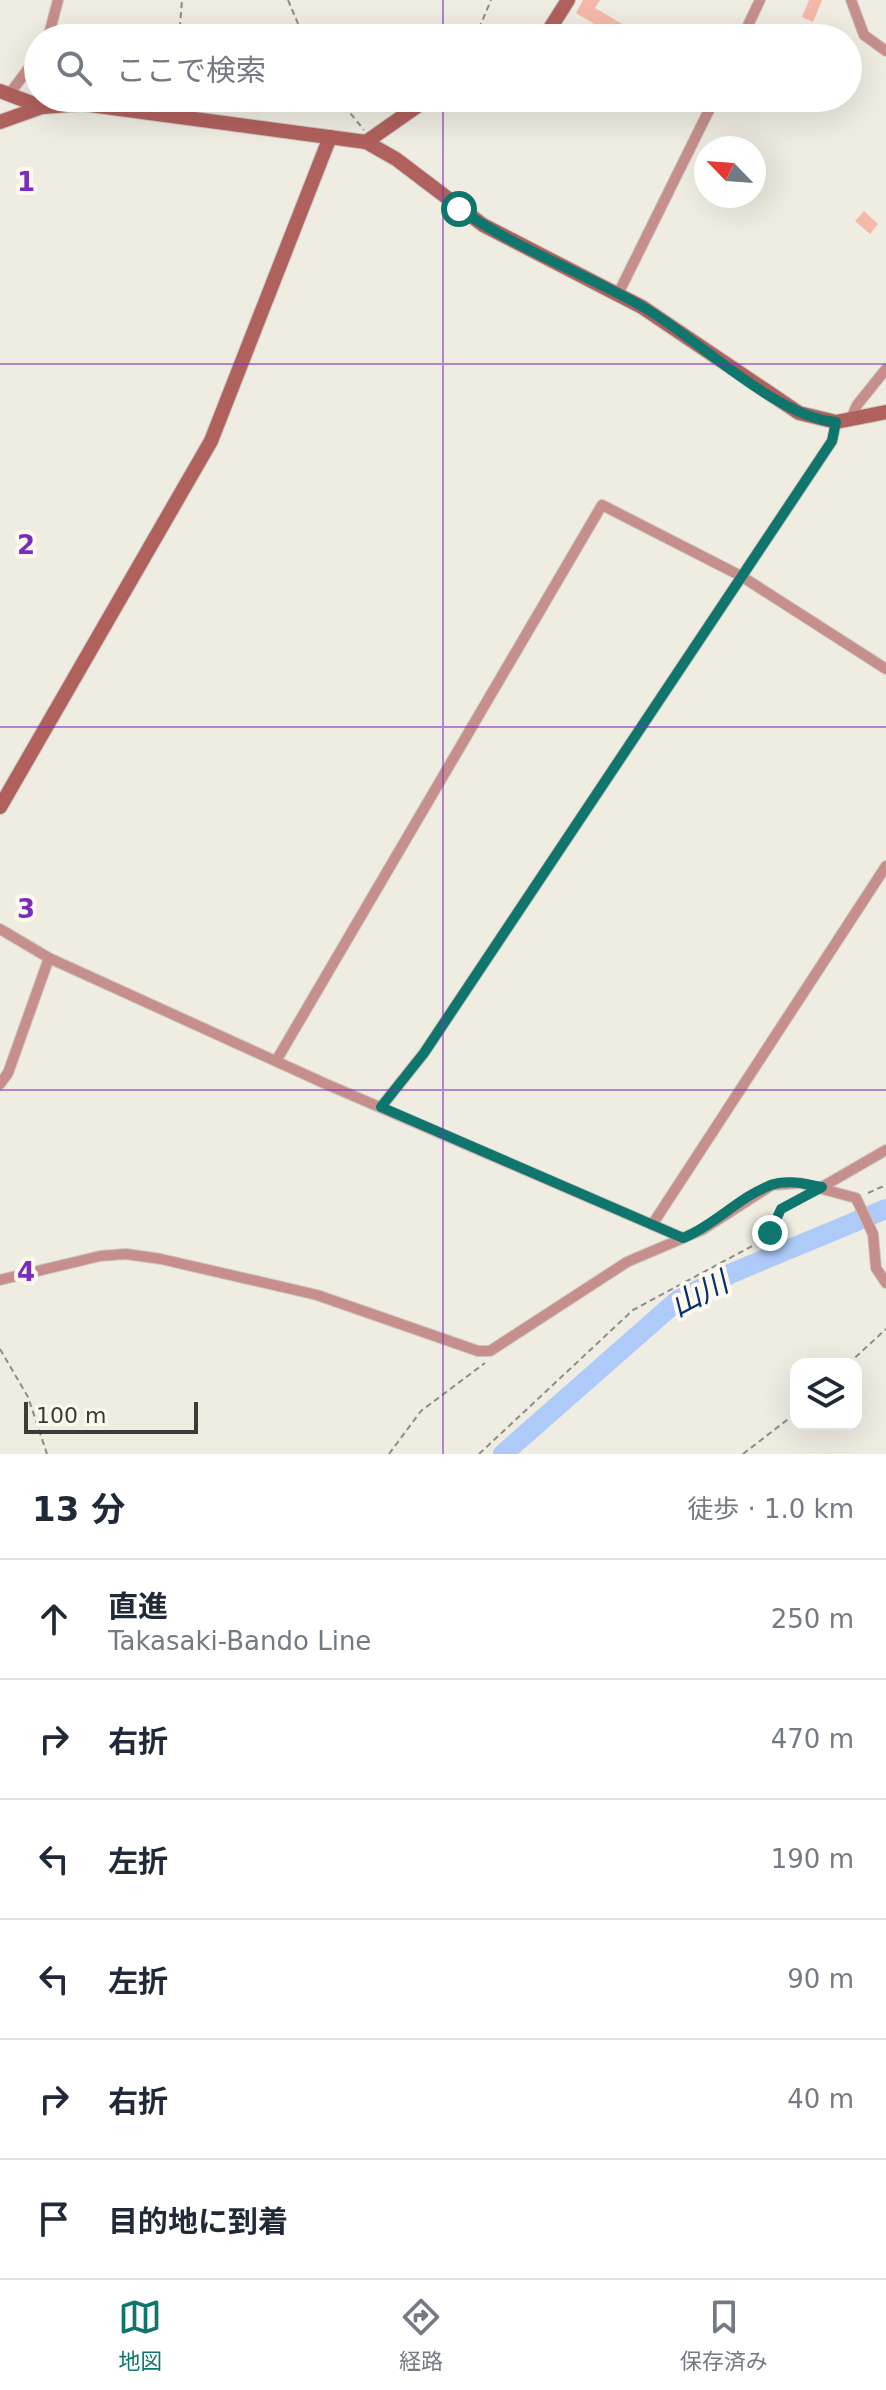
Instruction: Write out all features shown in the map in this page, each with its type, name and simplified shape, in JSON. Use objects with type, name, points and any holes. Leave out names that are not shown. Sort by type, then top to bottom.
[{"type":"main road","points":[[553,24],[568,0]]},
{"type":"main road","points":[[5,92],[24,100]]},
{"type":"main road","points":[[0,122],[28,112]]},
{"type":"main road","points":[[143,112],[366,142],[396,159],[483,225],[618,294],[700,344],[786,407],[810,418],[843,422],[886,412]]},
{"type":"main road","points":[[366,142],[409,112]]},
{"type":"main road","points":[[0,807],[211,441],[330,137]]},
{"type":"street","points":[[52,24],[58,0]]},
{"type":"street","points":[[749,24],[760,0]]},
{"type":"street","points":[[851,0],[860,24]]},
{"type":"street","points":[[862,30],[864,35],[886,51]]},
{"type":"street","points":[[5,92],[24,71]]},
{"type":"street","points":[[618,294],[708,112]]},
{"type":"street","points":[[381,1107],[424,1053],[843,422],[886,369]]},
{"type":"street","points":[[276,1061],[602,505],[741,576],[886,669]]},
{"type":"street","points":[[652,1225],[886,866]]},
{"type":"street","points":[[0,929],[49,958],[276,1061],[683,1238]]},
{"type":"street","points":[[0,1084],[8,1073],[49,958]]},
{"type":"street","points":[[822,1187],[886,1150]]},
{"type":"street","points":[[0,1280],[100,1256],[126,1254],[161,1259],[317,1295],[478,1351],[490,1351],[627,1262],[702,1230],[772,1185],[800,1183],[856,1198],[873,1234],[876,1268],[886,1283]]},
{"type":"path","points":[[180,24],[182,0]]},
{"type":"path","points":[[288,0],[298,24]]},
{"type":"path","points":[[481,24],[491,0]]},
{"type":"path","points":[[350,112],[362,126],[366,142]]},
{"type":"path","points":[[856,1198],[886,1185]]},
{"type":"path","points":[[479,1454],[633,1310],[767,1238],[781,1209],[822,1187]]},
{"type":"path","points":[[855,1358],[886,1329]]},
{"type":"path","points":[[0,1349],[28,1397],[47,1454]]},
{"type":"path","points":[[389,1454],[421,1411],[472,1376],[486,1362],[490,1351]]},
{"type":"path","points":[[743,1454],[790,1418]]},
{"type":"building","points":[[583,0],[600,0],[595,8],[622,24],[595,24],[576,13]]},
{"type":"building","points":[[809,0],[822,0],[813,22],[802,17]]},
{"type":"building","points":[[864,211],[878,224],[870,234],[855,221]]},
{"type":"waterway","name":"山川","points":[[503,1454],[678,1300],[732,1273],[886,1209]]},
{"type":"route","points":[[459,209],[491,230],[667,322],[786,407],[810,418],[836,422],[832,441],[424,1053],[397,1091],[381,1107],[683,1238],[702,1230],[772,1185],[800,1183],[822,1187],[781,1209],[770,1233]]}]
